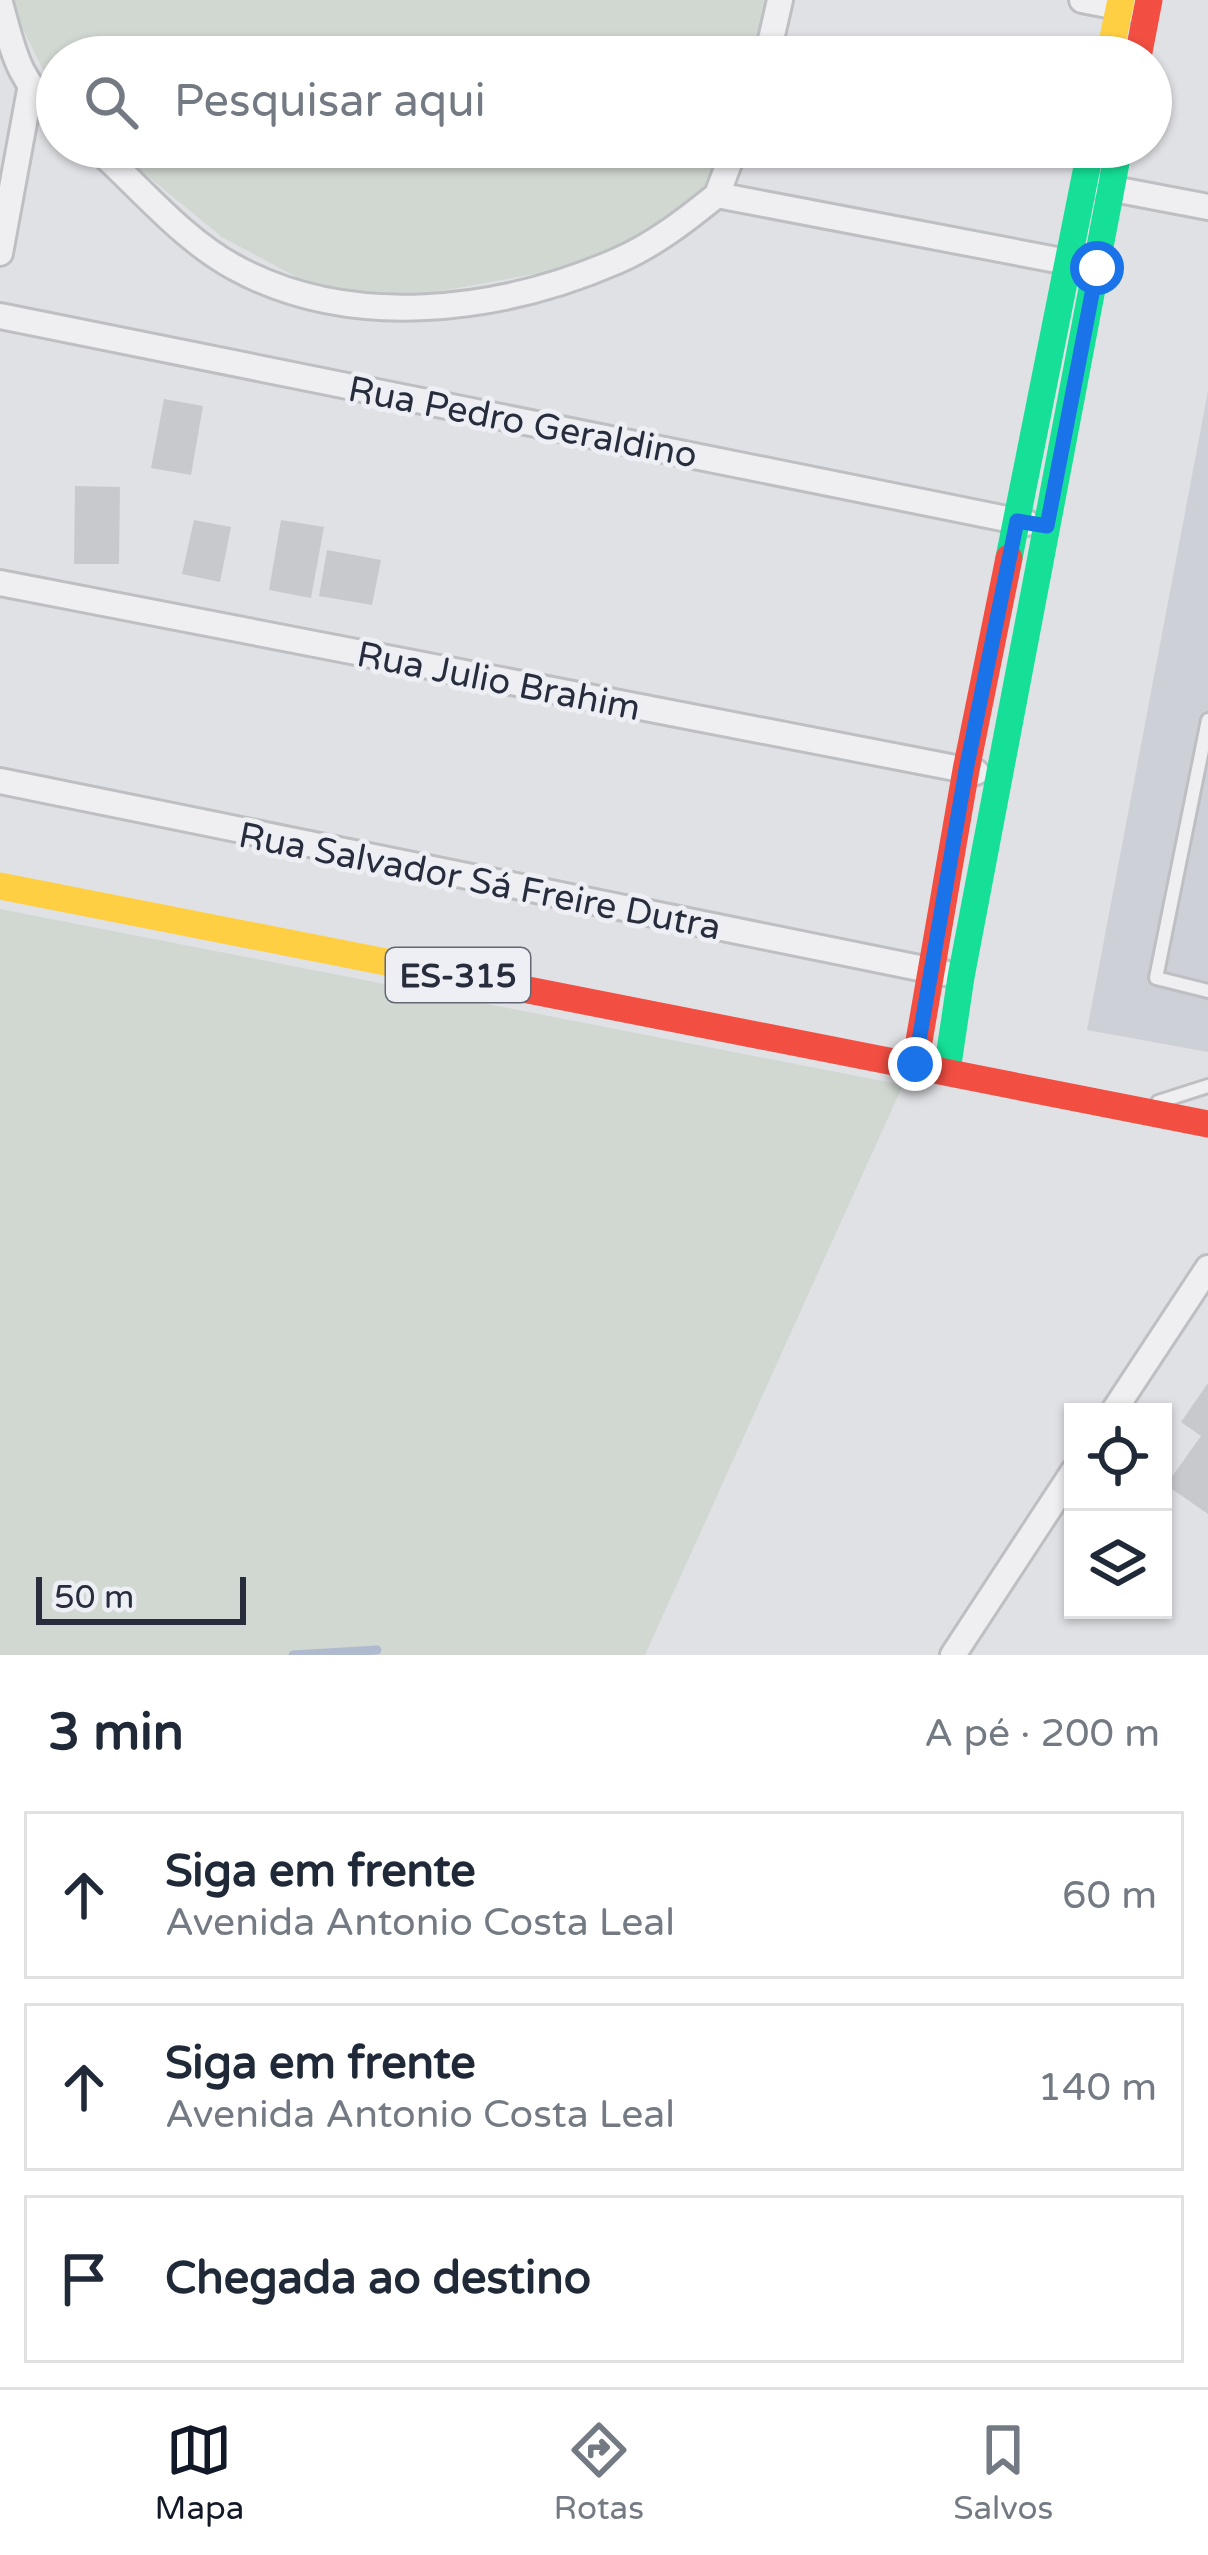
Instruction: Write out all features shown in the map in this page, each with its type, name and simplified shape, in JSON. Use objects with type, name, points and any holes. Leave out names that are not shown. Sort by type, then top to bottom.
[{"type":"street","points":[[771,36],[780,0]]},
{"type":"street","points":[[1082,0],[1134,5]]},
{"type":"street","points":[[0,3],[7,54],[36,95]]},
{"type":"street","points":[[1119,36],[1134,5]]},
{"type":"street","points":[[1134,5],[1136,36]]},
{"type":"street","points":[[0,253],[30,90]]},
{"type":"street","points":[[117,168],[193,239],[236,268],[327,302],[396,309],[508,297],[617,261],[672,231],[717,195],[727,168]]},
{"type":"street","points":[[946,1071],[1097,268],[1095,168]]},
{"type":"street","points":[[915,1064],[966,770],[1068,262],[1108,168]]},
{"type":"street","points":[[1098,186],[1208,207]]},
{"type":"street","points":[[717,195],[1097,268]]},
{"type":"street","name":"Rua Pedro Geraldino","points":[[0,316],[1047,526]]},
{"type":"street","name":"Rua Julio Brahim","points":[[0,584],[999,776]]},
{"type":"street","name":"Rua Salvador Sá Freire Dutra","points":[[0,781],[961,977]]},
{"type":"street","name":"ES-315","points":[[0,886],[1208,1124]]},
{"type":"street","points":[[1119,1403],[1208,1268]]},
{"type":"street","points":[[952,1655],[1064,1486]]},
{"type":"lane","points":[[1208,720],[1156,978],[1208,991]]},
{"type":"lane","points":[[1134,1109],[1208,1086]]},
{"type":"shaded area","points":[[13,0],[774,0],[765,36],[36,36],[36,56]]},
{"type":"shaded area","points":[[138,168],[726,168],[711,193],[671,228],[584,265],[419,295],[324,292],[222,237]]},
{"type":"shaded area","points":[[1208,391],[1208,1052],[1087,1030]]},
{"type":"shaded area","points":[[0,909],[903,1085],[645,1655],[0,1655]]},
{"type":"building","points":[[164,399],[203,406],[191,475],[151,468]]},
{"type":"building","points":[[75,486],[120,487],[119,564],[74,564]]},
{"type":"building","points":[[194,520],[231,527],[220,582],[182,574]]},
{"type":"building","points":[[281,520],[324,527],[311,598],[269,590]]},
{"type":"building","points":[[327,550],[381,560],[372,605],[319,596]]},
{"type":"building","points":[[1208,1383],[1208,1514],[1172,1489],[1172,1477],[1201,1436],[1181,1422]]},
{"type":"waterway","points":[[293,1655],[377,1650]]},
{"type":"traffic: fast","points":[[1009,558],[1087,168]]},
{"type":"traffic: fast","points":[[947,1071],[1115,168]]},
{"type":"traffic: slow","points":[[1113,36],[1121,0]]},
{"type":"traffic: slow","points":[[0,886],[523,989]]},
{"type":"traffic: jam","points":[[1142,36],[1149,0]]},
{"type":"traffic: jam","points":[[915,1064],[1009,558]]},
{"type":"traffic: jam","points":[[523,989],[1208,1124]]},
{"type":"route","points":[[915,1064],[966,770],[1017,521],[1047,526],[1097,268]]}]
